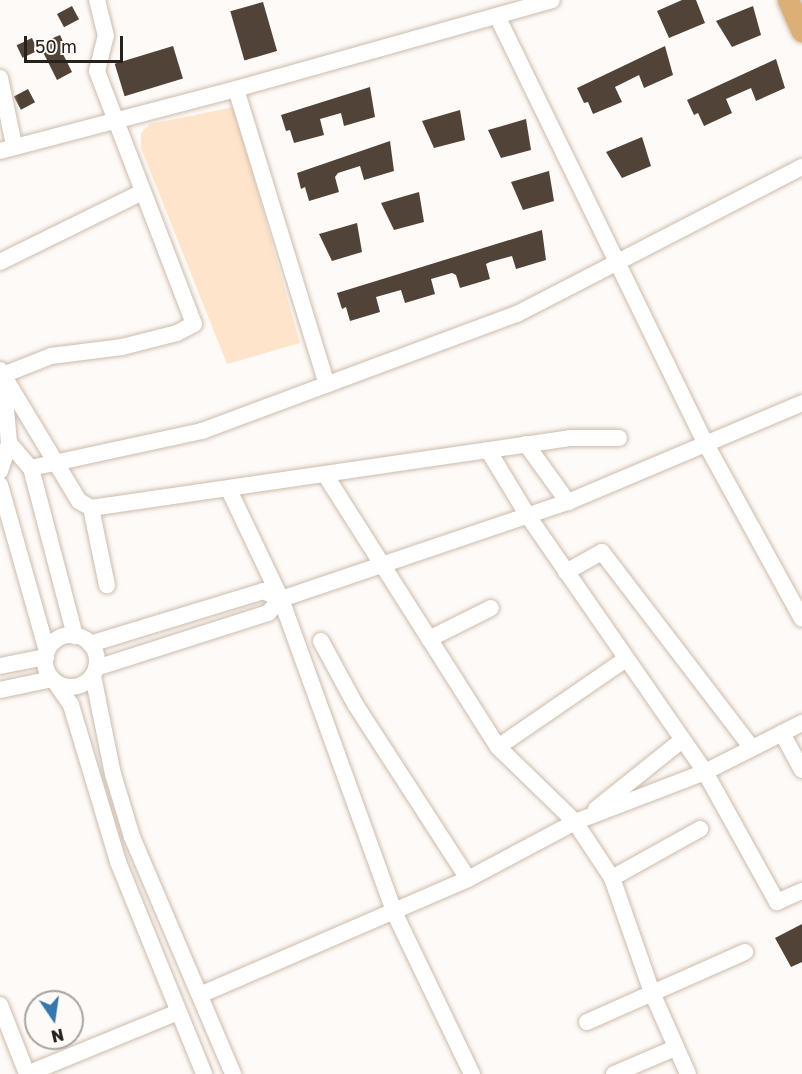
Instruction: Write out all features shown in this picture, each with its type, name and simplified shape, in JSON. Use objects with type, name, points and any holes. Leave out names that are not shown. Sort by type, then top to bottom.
[{"type":"main road","points":[[788,0],[802,31]]},
{"type":"street","points":[[2,372],[51,356],[122,347],[177,333],[194,324],[97,71],[105,36],[98,0]]},
{"type":"street","points":[[0,78],[7,148],[237,89],[552,0]]},
{"type":"street","points":[[497,16],[620,262],[706,446],[802,619]]},
{"type":"street","points":[[237,89],[327,384]]},
{"type":"street","points":[[31,468],[202,431],[517,314],[802,167]]},
{"type":"street","points":[[0,262],[142,192]]},
{"type":"street","points":[[0,471],[9,443],[2,372]]},
{"type":"street","points":[[2,372],[79,501],[91,508],[326,476],[570,438],[619,438]]},
{"type":"street","points":[[0,690],[54,680],[79,686],[94,672],[268,613],[281,599],[568,502],[706,446],[802,403]]},
{"type":"street","points":[[9,443],[31,468],[82,640],[94,672],[113,774],[132,837],[233,1074]]},
{"type":"street","points":[[526,444],[568,502]]},
{"type":"street","points":[[488,450],[528,516],[705,772],[777,902],[802,891]]},
{"type":"street","points":[[326,476],[498,747],[580,820],[612,878],[653,995],[688,1074]]},
{"type":"street","points":[[0,485],[54,680],[71,705],[100,814],[204,1074]]},
{"type":"street","points":[[229,490],[281,599],[394,912],[472,1074]]},
{"type":"street","points":[[91,508],[107,585]]},
{"type":"street","points":[[566,572],[602,552],[752,748]]},
{"type":"street","points":[[0,666],[47,654],[58,639],[82,640],[263,591],[281,599]]},
{"type":"street","points":[[429,639],[491,608]]},
{"type":"street","points":[[321,641],[361,713],[468,879]]},
{"type":"street","points":[[498,747],[626,659]]},
{"type":"street","points":[[200,995],[468,879],[580,820],[705,772],[802,723]]},
{"type":"street","points":[[783,733],[802,770]]},
{"type":"street","points":[[580,820],[682,740]]},
{"type":"street","points":[[612,878],[700,829]]},
{"type":"street","points":[[587,1023],[745,952]]},
{"type":"street","points":[[0,1005],[27,1074],[178,1012]]},
{"type":"street","points":[[614,1074],[675,1048]]},
{"type":"shaded area","points":[[234,107],[300,343],[227,364],[141,148],[141,133],[150,124]]},
{"type":"building","points":[[682,0],[696,0],[705,23],[669,38],[657,11]]},
{"type":"building","points":[[263,2],[277,51],[244,60],[230,11]]},
{"type":"building","points":[[72,6],[79,19],[64,27],[57,14]]},
{"type":"building","points":[[753,6],[761,35],[732,47],[716,21]]},
{"type":"building","points":[[60,35],[66,48],[61,50],[72,72],[57,80],[39,44]]},
{"type":"building","points":[[32,38],[38,51],[23,58],[17,45]]},
{"type":"building","points":[[173,46],[183,79],[125,96],[115,64]]},
{"type":"building","points":[[665,46],[673,75],[644,88],[639,75],[615,87],[622,102],[593,114],[588,102],[584,103],[577,88]]},
{"type":"building","points":[[776,59],[785,88],[756,101],[751,88],[726,99],[732,113],[704,126],[698,113],[694,115],[687,100]]},
{"type":"building","points":[[370,87],[375,117],[344,126],[341,113],[320,119],[324,135],[294,143],[290,130],[286,131],[281,115]]},
{"type":"building","points":[[28,89],[35,102],[21,110],[14,97]]},
{"type":"building","points":[[460,110],[465,140],[434,148],[422,121]]},
{"type":"building","points":[[526,119],[531,150],[501,158],[488,130]]},
{"type":"building","points":[[642,137],[651,166],[622,178],[606,152]]},
{"type":"building","points":[[390,141],[394,171],[364,180],[360,166],[338,173],[335,177],[339,192],[309,201],[305,187],[301,189],[297,173]]},
{"type":"building","points":[[549,171],[554,201],[523,210],[511,182]]},
{"type":"building","points":[[419,192],[424,222],[394,230],[381,203]]},
{"type":"building","points":[[357,223],[362,252],[332,261],[319,234]]},
{"type":"building","points":[[542,230],[546,260],[516,269],[512,256],[490,262],[486,264],[490,279],[460,288],[456,275],[452,273],[431,279],[435,294],[405,303],[401,290],[376,297],[380,312],[350,321],[346,307],[342,309],[337,293]]},
{"type":"building","points":[[802,924],[802,962],[791,967],[775,938]]}]
